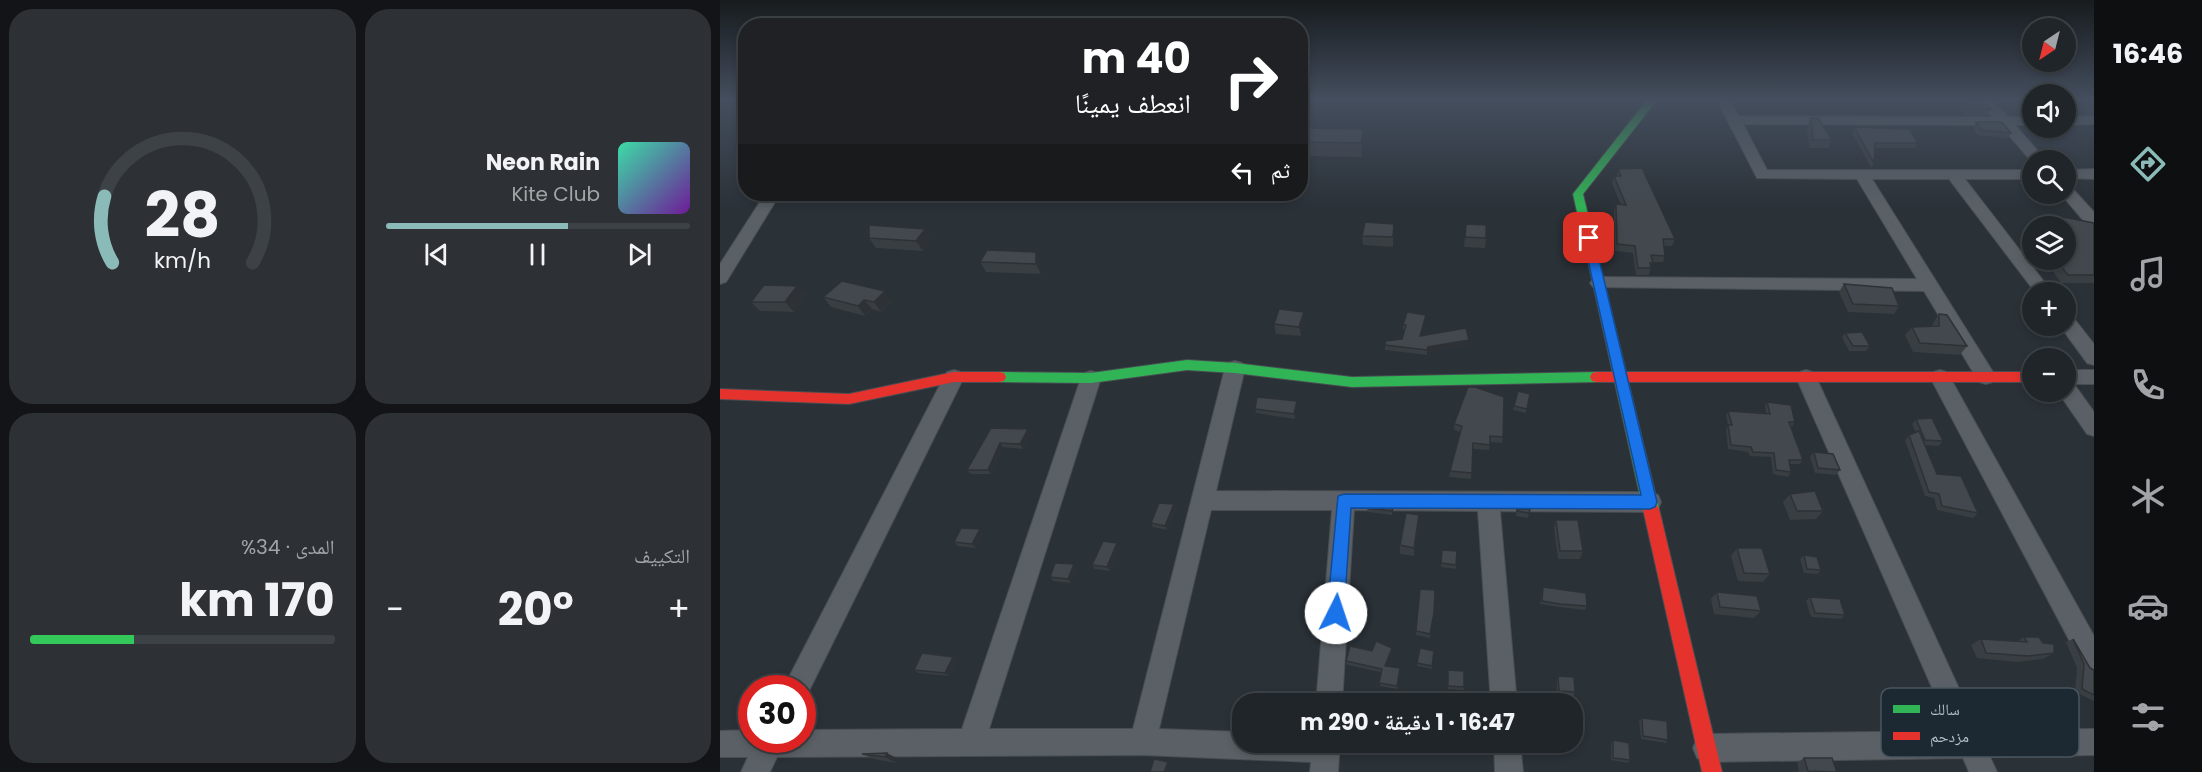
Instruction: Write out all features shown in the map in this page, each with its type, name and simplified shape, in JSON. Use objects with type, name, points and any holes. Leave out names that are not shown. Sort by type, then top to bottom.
[{"type":"street","points":[[1624,136],[1578,194],[1709,760],[1881,750]]},
{"type":"street","points":[[1742,136],[1762,175],[2022,174]]},
{"type":"street","points":[[2017,136],[2030,150]]},
{"type":"street","points":[[1953,174],[2036,282]]},
{"type":"street","points":[[2076,174],[2094,174]]},
{"type":"street","points":[[1862,175],[1986,377]]},
{"type":"street","points":[[720,279],[768,201]]},
{"type":"street","points":[[2076,201],[2094,222]]},
{"type":"street","points":[[1599,283],[1929,285]]},
{"type":"street","points":[[2076,334],[2094,357]]},
{"type":"street","points":[[720,394],[849,399],[954,377],[1091,378],[1187,365],[1235,368],[1352,382],[1621,377],[2022,377]]},
{"type":"street","points":[[1143,742],[1235,368]]},
{"type":"street","points":[[804,675],[954,377]]},
{"type":"street","points":[[1806,377],[1947,688]]},
{"type":"street","points":[[1940,377],[2094,661]]},
{"type":"street","points":[[2076,377],[2094,377]]},
{"type":"street","points":[[971,744],[1091,378]]},
{"type":"street","points":[[2076,402],[2094,428]]},
{"type":"street","points":[[1203,500],[1650,502]]},
{"type":"street","points":[[1330,693],[1344,501]]},
{"type":"street","points":[[1488,502],[1502,693]]},
{"type":"street","points":[[816,742],[1143,742],[1326,754]]},
{"type":"street","points":[[2079,742],[2094,742]]},
{"type":"street","points":[[720,744],[738,743]]},
{"type":"street","points":[[755,772],[764,753]]},
{"type":"street","points":[[1508,753],[1509,772]]},
{"type":"street","points":[[1977,757],[1983,772]]},
{"type":"building","points":[[1308,136],[1362,136],[1361,143],[1308,142]]},
{"type":"building","points":[[1813,136],[1829,136],[1832,140],[1813,140]]},
{"type":"building","points":[[1859,136],[1914,136],[1918,143],[1875,143],[1874,163]]},
{"type":"building","points":[[1642,168],[1675,239],[1663,239],[1665,256],[1651,255],[1653,263],[1650,263],[1651,268],[1638,268],[1635,246],[1617,244],[1616,204],[1626,205],[1614,176],[1621,176],[1618,169]]},
{"type":"building","points":[[2076,220],[2094,223],[2094,275],[2068,275],[2064,270],[2076,270]]},
{"type":"building","points":[[1365,222],[1394,224],[1393,237],[1362,236]]},
{"type":"building","points":[[1466,224],[1486,225],[1486,238],[1465,237]]},
{"type":"building","points":[[869,225],[925,229],[916,241],[869,238]]},
{"type":"building","points":[[987,250],[1036,252],[1036,264],[980,262]]},
{"type":"building","points":[[842,281],[885,291],[874,302],[864,300],[858,306],[823,297]]},
{"type":"building","points":[[1844,284],[1892,288],[1899,306],[1853,304]]},
{"type":"building","points":[[764,285],[797,286],[785,302],[751,302]]},
{"type":"building","points":[[1279,309],[1304,312],[1299,327],[1274,324]]},
{"type":"building","points":[[1407,312],[1426,315],[1420,336],[1466,328],[1469,340],[1428,347],[1427,350],[1385,345],[1385,341],[1402,339]]},
{"type":"building","points":[[1939,314],[1947,315],[1967,346],[1920,343],[1912,327],[1939,326]]},
{"type":"building","points":[[1862,332],[1870,346],[1853,346],[1845,333]]},
{"type":"building","points":[[1468,387],[1475,387],[1504,397],[1503,437],[1490,436],[1490,445],[1473,443],[1472,473],[1450,471],[1462,426],[1454,424]]},
{"type":"building","points":[[1518,391],[1530,394],[1527,409],[1514,406]]},
{"type":"building","points":[[1257,397],[1297,401],[1294,414],[1255,409]]},
{"type":"building","points":[[1767,402],[1791,405],[1795,422],[1789,422],[1803,460],[1789,460],[1791,472],[1776,470],[1774,453],[1753,452],[1751,447],[1731,445],[1728,425],[1732,425],[1728,411],[1770,414]]},
{"type":"building","points":[[1932,418],[1943,441],[1925,440],[1916,419]]},
{"type":"building","points":[[991,428],[1028,429],[1020,444],[1000,443],[988,470],[967,470]]},
{"type":"building","points":[[1919,431],[1937,474],[1961,476],[1978,513],[1942,506],[1939,494],[1929,492],[1909,435]]},
{"type":"building","points":[[1814,452],[1833,454],[1840,470],[1818,468]]},
{"type":"building","points":[[1815,491],[1823,511],[1797,511],[1790,494]]},
{"type":"building","points":[[1159,503],[1174,504],[1165,526],[1151,523]]},
{"type":"building","points":[[1367,508],[1393,508],[1392,511]]},
{"type":"building","points":[[1517,509],[1530,509],[1529,513],[1517,511]]},
{"type":"building","points":[[1406,513],[1419,515],[1414,548],[1400,545]]},
{"type":"building","points":[[1556,520],[1578,520],[1583,551],[1560,551]]},
{"type":"building","points":[[961,528],[980,529],[972,544],[954,542]]},
{"type":"building","points":[[1103,541],[1117,543],[1107,567],[1092,565]]},
{"type":"building","points":[[1737,548],[1762,548],[1770,574],[1744,573]]},
{"type":"building","points":[[1442,550],[1457,551],[1456,565],[1441,563]]},
{"type":"building","points":[[1804,555],[1817,557],[1821,570],[1807,569]]},
{"type":"building","points":[[1055,563],[1074,564],[1068,579],[1050,577]]},
{"type":"building","points":[[1543,587],[1586,593],[1587,606],[1542,601]]},
{"type":"building","points":[[1420,589],[1435,590],[1430,634],[1416,631]]},
{"type":"building","points":[[1717,592],[1757,596],[1761,611],[1720,607]]},
{"type":"building","points":[[1810,597],[1840,599],[1845,615],[1815,613]]},
{"type":"building","points":[[2024,637],[2039,637],[2043,643],[2054,644],[2054,653],[2028,656],[1986,653],[1981,639],[2027,642]]},
{"type":"building","points":[[2073,639],[2090,668],[2094,670],[2094,695],[2082,689],[2084,664]]},
{"type":"building","points":[[1376,641],[1392,648],[1385,666],[1400,668],[1397,686],[1379,683],[1382,669],[1346,661],[1350,646],[1372,651]]},
{"type":"building","points":[[1420,648],[1434,651],[1432,666],[1417,663]]},
{"type":"building","points":[[922,653],[953,657],[945,673],[914,670]]},
{"type":"building","points":[[1448,670],[1464,671],[1464,687],[1448,686]]},
{"type":"building","points":[[1558,676],[1574,677],[1575,692],[1559,691]]},
{"type":"building","points":[[1642,718],[1667,721],[1668,740],[1643,736]]},
{"type":"building","points":[[1613,740],[1629,743],[1630,760],[1613,758]]},
{"type":"building","points":[[887,753],[885,757],[862,754]]},
{"type":"building","points":[[1804,758],[1832,758],[1837,772],[1808,771]]},
{"type":"building","points":[[1154,759],[1168,762],[1164,772],[1150,772]]},
{"type":"traffic: fast","points":[[1624,136],[1578,194],[1651,509]]},
{"type":"traffic: fast","points":[[999,377],[1091,378],[1187,365],[1235,368],[1352,382],[1597,377]]},
{"type":"traffic: jam","points":[[720,394],[849,399],[954,377],[999,377]]},
{"type":"traffic: jam","points":[[1597,377],[2022,377]]},
{"type":"traffic: jam","points":[[1651,509],[1712,772]]},
{"type":"route","points":[[1336,613],[1344,501],[1650,502],[1589,238]]}]
